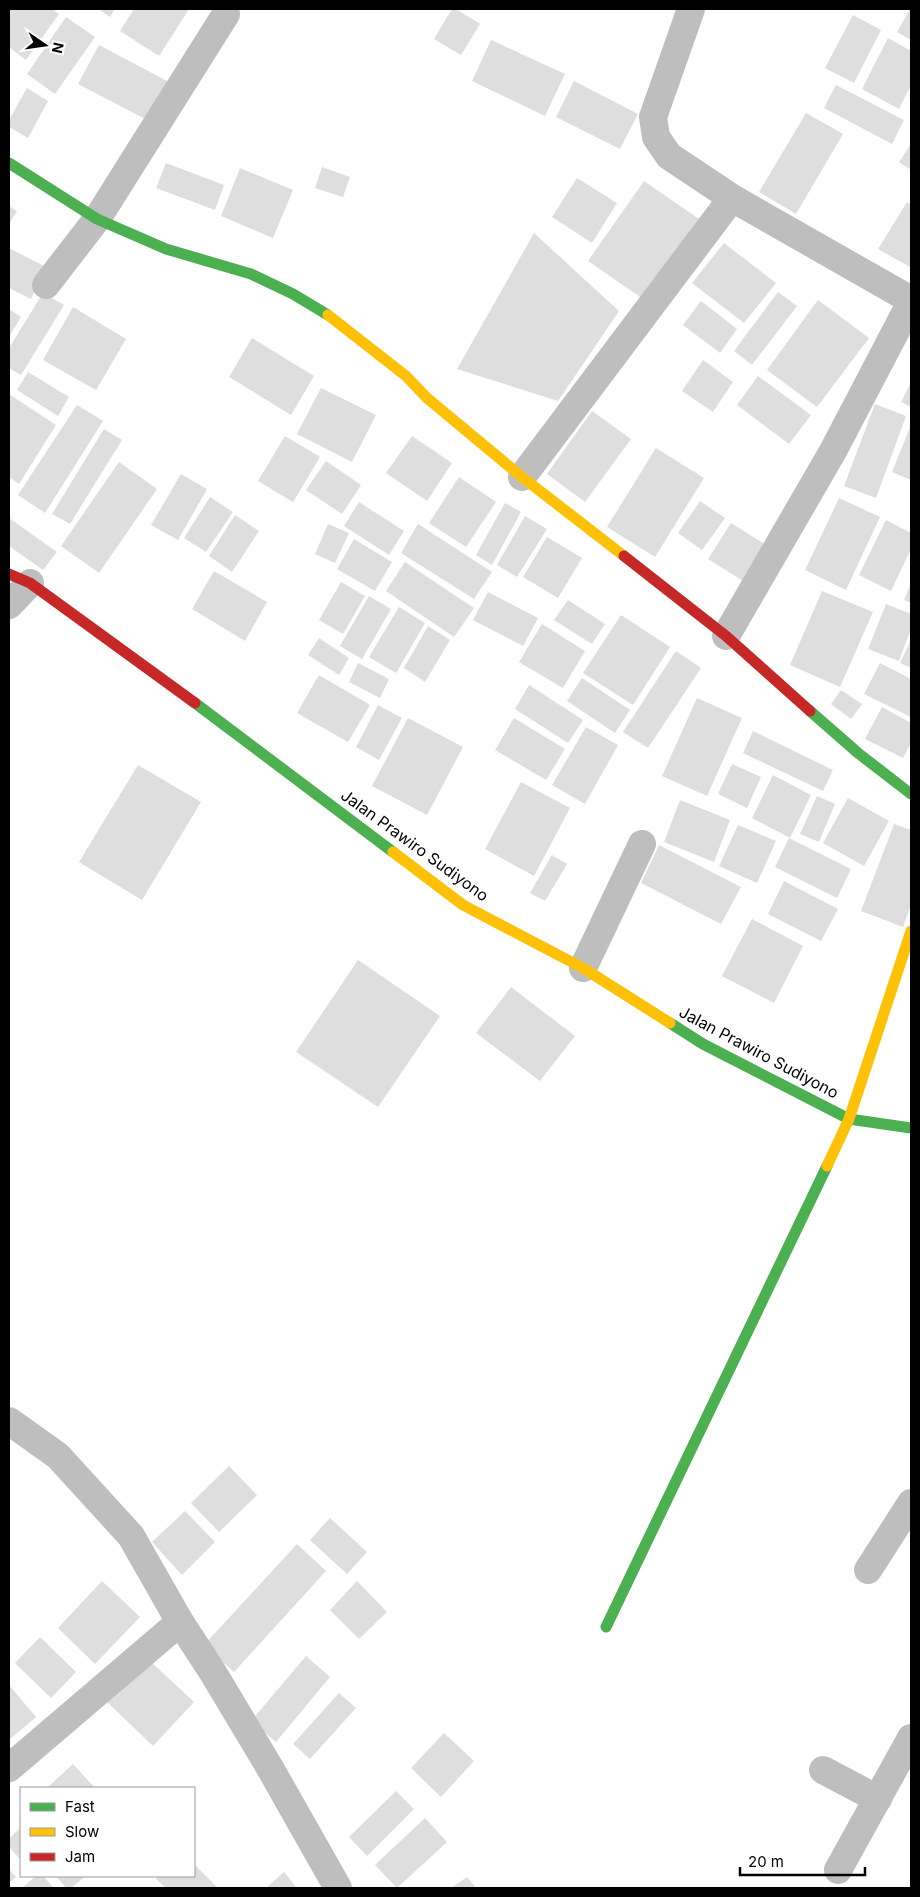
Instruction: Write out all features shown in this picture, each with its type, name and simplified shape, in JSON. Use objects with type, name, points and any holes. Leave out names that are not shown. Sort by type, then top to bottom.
[{"type":"street","points":[[691,9],[653,117],[656,137],[669,156],[732,198],[911,301],[833,451],[726,636]]},
{"type":"street","points":[[46,285],[97,218],[226,14]]},
{"type":"street","points":[[9,163],[97,218],[166,249],[251,274],[293,294],[330,316],[406,376],[427,398],[522,477],[726,636],[858,753],[911,794]]},
{"type":"street","points":[[522,477],[732,198]]},
{"type":"street","points":[[9,605],[19,578]]},
{"type":"street","name":"Jalan Prawiro Sudiyono","points":[[19,578],[208,712],[463,904],[583,968],[703,1044],[849,1119],[911,1128]]},
{"type":"street","points":[[583,968],[642,844]]},
{"type":"street","points":[[606,1627],[849,1119],[911,931]]},
{"type":"street","points":[[9,1421],[58,1456],[131,1536],[180,1622],[212,1671],[270,1768],[338,1888]]},
{"type":"street","points":[[868,1570],[911,1503]]},
{"type":"street","points":[[9,1768],[180,1622]]},
{"type":"street","points":[[838,1870],[911,1738]]},
{"type":"street","points":[[823,1770],[878,1799]]},
{"type":"building","points":[[9,9],[52,9],[59,14],[26,60],[9,47]]},
{"type":"building","points":[[98,9],[115,9],[110,17]]},
{"type":"building","points":[[134,9],[189,9],[159,56],[120,31]]},
{"type":"building","points":[[452,9],[456,9],[480,24],[461,55],[434,39]]},
{"type":"building","points":[[911,9],[911,40],[897,32]]},
{"type":"building","points":[[853,15],[881,30],[854,83],[825,68]]},
{"type":"building","points":[[66,17],[95,37],[55,94],[27,74]]},
{"type":"building","points":[[888,38],[911,51],[911,85],[899,109],[862,89]]},
{"type":"building","points":[[491,40],[565,74],[545,116],[472,81]]},
{"type":"building","points":[[99,45],[169,82],[149,121],[78,84]]},
{"type":"building","points":[[574,81],[638,114],[620,149],[556,117]]},
{"type":"building","points":[[836,85],[904,120],[892,144],[824,108]]},
{"type":"building","points":[[27,88],[48,101],[28,138],[9,127],[9,120]]},
{"type":"building","points":[[806,113],[843,134],[796,214],[759,192]]},
{"type":"building","points":[[911,144],[911,170],[899,162]]},
{"type":"building","points":[[166,163],[224,185],[215,210],[156,188]]},
{"type":"building","points":[[322,167],[350,177],[343,197],[315,188]]},
{"type":"building","points":[[240,168],[293,190],[273,238],[221,216]]},
{"type":"building","points":[[577,178],[617,203],[592,243],[552,217]]},
{"type":"building","points":[[644,181],[702,221],[646,301],[588,261]]},
{"type":"building","points":[[907,202],[911,205],[910,267],[878,249]]},
{"type":"building","points":[[9,206],[17,211],[9,224]]},
{"type":"building","points":[[534,233],[619,311],[558,401],[457,369]]},
{"type":"building","points":[[724,243],[776,283],[744,323],[692,283]]},
{"type":"building","points":[[9,248],[46,267],[31,299],[9,288]]},
{"type":"building","points":[[778,292],[797,306],[752,365],[734,351]]},
{"type":"building","points":[[43,293],[64,305],[21,375],[9,368],[9,348]]},
{"type":"building","points":[[818,300],[869,338],[817,407],[767,370]]},
{"type":"building","points":[[701,301],[737,329],[720,353],[683,325]]},
{"type":"building","points":[[73,307],[126,339],[96,390],[43,360]]},
{"type":"building","points":[[9,309],[21,317],[9,337]]},
{"type":"building","points":[[252,338],[314,376],[291,415],[229,377]]},
{"type":"building","points":[[703,360],[733,382],[713,412],[682,391]]},
{"type":"building","points":[[28,372],[69,397],[58,416],[17,390]]},
{"type":"building","points":[[758,376],[811,415],[789,444],[737,405]]},
{"type":"building","points":[[911,382],[911,407],[901,402]]},
{"type":"building","points":[[321,388],[376,415],[352,462],[297,434]]},
{"type":"building","points":[[9,394],[56,425],[19,484],[9,477]]},
{"type":"building","points":[[875,404],[906,416],[876,498],[844,486]]},
{"type":"building","points":[[77,405],[103,421],[45,513],[18,495]]},
{"type":"building","points":[[592,411],[631,439],[585,502],[547,474]]},
{"type":"building","points":[[911,425],[911,480],[892,472]]},
{"type":"building","points":[[104,429],[122,440],[70,524],[52,514]]},
{"type":"building","points":[[285,436],[320,457],[293,502],[258,481]]},
{"type":"building","points":[[412,436],[452,463],[427,501],[386,473]]},
{"type":"building","points":[[656,448],[704,478],[655,557],[607,527]]},
{"type":"building","points":[[326,461],[361,485],[342,514],[306,490]]},
{"type":"building","points":[[119,462],[157,489],[99,573],[61,546]]},
{"type":"building","points":[[181,474],[207,489],[178,540],[151,525]]},
{"type":"building","points":[[459,477],[496,502],[466,547],[429,523]]},
{"type":"building","points":[[210,497],[233,512],[206,552],[184,538]]},
{"type":"building","points":[[839,498],[880,517],[846,590],[805,570]]},
{"type":"building","points":[[700,501],[725,518],[702,550],[678,533]]},
{"type":"building","points":[[359,502],[404,531],[389,555],[344,526]]},
{"type":"building","points":[[505,503],[521,512],[492,565],[476,555]]},
{"type":"building","points":[[235,515],[259,531],[232,572],[209,556]]},
{"type":"building","points":[[525,516],[547,529],[517,577],[497,565]]},
{"type":"building","points":[[9,518],[57,552],[43,570],[9,546]]},
{"type":"building","points":[[886,520],[911,533],[911,549],[891,591],[859,575]]},
{"type":"building","points":[[731,523],[766,545],[743,581],[708,559]]},
{"type":"building","points":[[328,524],[349,533],[335,563],[315,554]]},
{"type":"building","points":[[418,524],[492,572],[474,599],[401,553]]},
{"type":"building","points":[[547,537],[582,558],[558,598],[523,577]]},
{"type":"building","points":[[354,539],[392,562],[375,591],[337,569]]},
{"type":"building","points":[[405,562],[474,608],[454,637],[386,591]]},
{"type":"building","points":[[214,571],[267,602],[245,641],[192,609]]},
{"type":"building","points":[[341,582],[365,596],[343,634],[319,620]]},
{"type":"building","points":[[911,583],[911,603],[904,600]]},
{"type":"building","points":[[822,591],[873,612],[840,687],[790,665]]},
{"type":"building","points":[[488,592],[538,618],[523,646],[473,620]]},
{"type":"building","points":[[369,596],[391,609],[362,659],[340,646]]},
{"type":"building","points":[[568,600],[605,624],[592,644],[554,620]]},
{"type":"building","points":[[886,604],[911,614],[911,629],[899,661],[868,649]]},
{"type":"building","points":[[399,607],[425,623],[396,673],[369,657]]},
{"type":"building","points":[[621,615],[670,647],[633,705],[583,673]]},
{"type":"building","points":[[542,624],[585,651],[563,688],[519,662]]},
{"type":"building","points":[[428,626],[450,640],[425,682],[404,668]]},
{"type":"building","points":[[319,638],[349,658],[339,675],[308,655]]},
{"type":"building","points":[[911,640],[911,668],[900,663]]},
{"type":"building","points":[[676,651],[701,668],[648,748],[623,732]]},
{"type":"building","points":[[358,663],[389,679],[380,698],[349,682]]},
{"type":"building","points":[[880,663],[911,679],[911,717],[864,694]]},
{"type":"building","points":[[319,675],[370,705],[348,742],[297,713]]},
{"type":"building","points":[[582,678],[630,710],[615,733],[567,701]]},
{"type":"building","points":[[529,685],[583,720],[568,743],[515,709]]},
{"type":"building","points":[[841,690],[862,704],[851,719],[831,704]]},
{"type":"building","points":[[697,698],[742,718],[707,796],[662,776]]},
{"type":"building","points":[[378,705],[402,718],[379,760],[356,747]]},
{"type":"building","points":[[882,707],[911,723],[911,743],[903,758],[865,739]]},
{"type":"building","points":[[408,718],[463,747],[427,815],[372,786]]},
{"type":"building","points":[[514,718],[565,749],[546,780],[495,750]]},
{"type":"building","points":[[586,727],[618,745],[585,804],[552,785]]},
{"type":"building","points":[[753,731],[833,770],[823,791],[743,753]]},
{"type":"building","points":[[732,764],[761,777],[747,808],[718,794]]},
{"type":"building","points":[[138,765],[201,802],[142,900],[79,862]]},
{"type":"building","points":[[773,775],[811,795],[790,838],[752,818]]},
{"type":"building","points":[[521,782],[570,808],[534,876],[485,849]]},
{"type":"building","points":[[817,796],[835,804],[819,842],[800,834]]},
{"type":"building","points":[[848,798],[889,821],[864,866],[823,843]]},
{"type":"building","points":[[680,800],[730,820],[714,862],[664,842]]},
{"type":"building","points":[[894,824],[911,830],[911,905],[903,927],[861,911]]},
{"type":"building","points":[[738,825],[776,841],[757,883],[719,866]]},
{"type":"building","points":[[789,838],[851,869],[837,898],[775,867]]},
{"type":"building","points":[[659,845],[741,887],[721,924],[641,883]]},
{"type":"building","points":[[552,855],[567,864],[545,901],[530,893]]},
{"type":"building","points":[[784,881],[838,909],[821,941],[768,914]]},
{"type":"building","points":[[752,919],[803,946],[774,1003],[722,976]]},
{"type":"building","points":[[358,960],[440,1016],[378,1107],[296,1052]]},
{"type":"building","points":[[511,987],[575,1036],[540,1081],[476,1033]]},
{"type":"building","points":[[229,1466],[257,1495],[219,1532],[191,1503]]},
{"type":"building","points":[[185,1511],[215,1542],[182,1575],[152,1542]]},
{"type":"building","points":[[330,1518],[367,1552],[347,1574],[310,1540]]},
{"type":"building","points":[[297,1544],[326,1571],[234,1672],[204,1645]]},
{"type":"building","points":[[102,1581],[140,1617],[95,1664],[58,1628]]},
{"type":"building","points":[[357,1581],[387,1612],[359,1639],[330,1610]]},
{"type":"building","points":[[40,1637],[76,1672],[51,1698],[15,1663]]},
{"type":"building","points":[[306,1656],[330,1677],[276,1742],[251,1721]]},
{"type":"building","points":[[147,1658],[194,1702],[153,1746],[107,1702]]},
{"type":"building","points":[[9,1685],[36,1717],[10,1739],[9,1738]]},
{"type":"building","points":[[339,1693],[356,1708],[310,1759],[293,1744]]},
{"type":"building","points":[[444,1733],[474,1761],[441,1797],[411,1768]]},
{"type":"building","points":[[73,1764],[94,1787],[48,1787]]},
{"type":"building","points":[[396,1791],[414,1809],[367,1856],[349,1837]]},
{"type":"building","points":[[425,1818],[447,1842],[397,1888],[375,1865]]},
{"type":"building","points":[[20,1828],[20,1859],[9,1847],[9,1839]]},
{"type":"building","points":[[195,1865],[217,1887],[166,1888],[156,1879],[158,1877],[195,1877]]},
{"type":"building","points":[[9,1869],[16,1877],[9,1883]]},
{"type":"building","points":[[284,1872],[297,1888],[266,1888]]},
{"type":"building","points":[[35,1877],[44,1877],[54,1888],[22,1888]]},
{"type":"building","points":[[57,1877],[85,1877],[71,1888],[66,1888]]},
{"type":"building","points":[[467,1877],[476,1888],[451,1888]]},
{"type":"traffic: fast","points":[[9,163],[97,219],[166,249],[251,274],[293,294],[328,315]]},
{"type":"traffic: fast","points":[[195,703],[393,852]]},
{"type":"traffic: fast","points":[[810,711],[858,753],[911,794]]},
{"type":"traffic: fast","points":[[670,1023],[703,1044],[849,1119],[911,1128]]},
{"type":"traffic: fast","points":[[606,1627],[827,1166]]},
{"type":"traffic: slow","points":[[328,315],[406,376],[427,398],[522,477],[624,556]]},
{"type":"traffic: slow","points":[[393,852],[463,905],[583,968],[670,1023]]},
{"type":"traffic: slow","points":[[827,1166],[849,1119],[911,931]]},
{"type":"traffic: jam","points":[[624,556],[726,636],[810,711]]},
{"type":"traffic: jam","points":[[9,574],[30,583],[195,703]]}]
